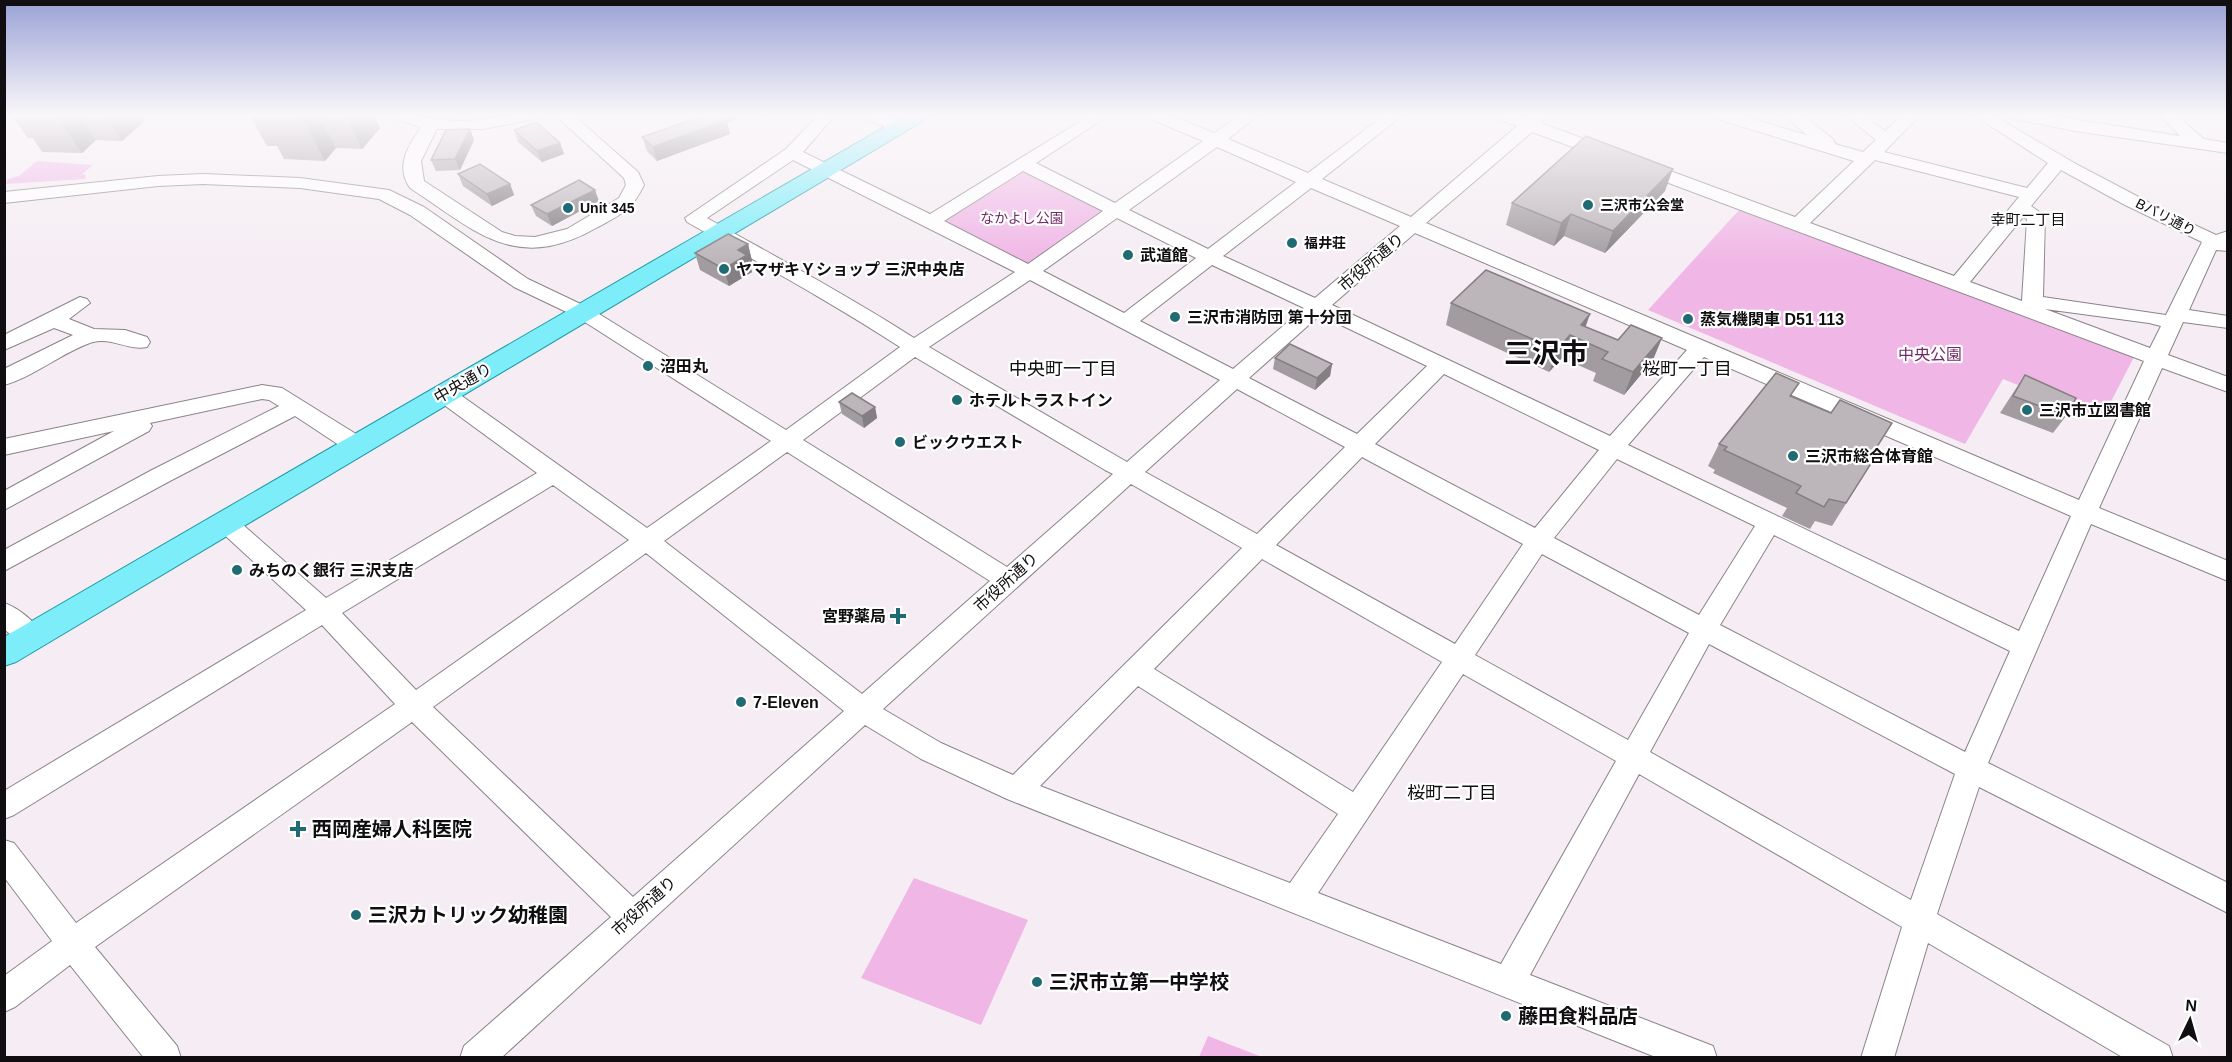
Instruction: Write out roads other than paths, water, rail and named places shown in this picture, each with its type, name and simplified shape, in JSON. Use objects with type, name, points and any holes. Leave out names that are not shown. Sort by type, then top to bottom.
[{"type":"main road","name":"中央通り","points":[[4,652],[838,164]]},
{"type":"street","points":[[410,164],[409,174],[416,184],[495,236],[513,242],[535,243],[574,233],[627,201],[635,184],[632,176],[618,164]]},
{"type":"street","points":[[776,164],[694,218],[807,283],[838,298],[914,347],[1129,472],[1920,919],[2157,1058]]},
{"type":"street","points":[[814,164],[931,221],[1361,445],[1971,769],[2228,899]]},
{"type":"street","points":[[931,221],[1023,164],[1210,257],[1441,364],[2025,646]]},
{"type":"street","points":[[4,996],[73,944],[414,706],[788,440],[914,347],[1029,272],[1182,164]]},
{"type":"street","points":[[1270,164],[2228,572]]},
{"type":"street","points":[[1125,322],[1332,164]]},
{"type":"street","name":"市役所通り","points":[[476,1058],[1129,472],[1485,164]]},
{"type":"street","points":[[1647,164],[1798,224],[1958,283],[2030,305],[2157,359],[2228,385]]},
{"type":"street","points":[[1798,224],[1861,164]]},
{"type":"street","points":[[1900,164],[1972,178],[2026,202],[2036,216],[2030,305]]},
{"type":"street","points":[[1958,283],[2057,164]]},
{"type":"street","name":"Bバリ通り","points":[[2061,164],[2223,241]]},
{"type":"street","points":[[4,198],[158,181],[203,179],[300,183],[383,194],[417,211],[521,283],[584,313],[1008,580]]},
{"type":"street","points":[[1877,1058],[1920,919],[1971,769],[2085,512],[2207,249],[2223,241]]},
{"type":"street","points":[[4,343],[53,320],[80,303]]},
{"type":"street","points":[[2030,305],[2228,322]]},
{"type":"street","points":[[53,320],[91,334],[140,342]]},
{"type":"street","points":[[4,378],[91,334]]},
{"type":"street","points":[[1296,900],[1355,809],[1539,541],[1613,448],[1700,348]]},
{"type":"street","points":[[1017,790],[1441,364]]},
{"type":"street","points":[[4,447],[262,392],[274,393],[356,445]]},
{"type":"street","points":[[444,394],[646,540],[864,711],[932,752],[1017,790],[1701,1058]]},
{"type":"street","points":[[4,562],[160,476],[295,407]]},
{"type":"street","points":[[4,502],[164,413]]},
{"type":"street","points":[[4,806],[553,474]]},
{"type":"street","points":[[226,523],[324,611],[414,706],[632,917]]},
{"type":"street","points":[[1509,982],[1704,629],[1769,524]]},
{"type":"street","points":[[4,613],[31,637]]},
{"type":"street","points":[[1136,670],[1355,809]]},
{"type":"street","points":[[4,854],[73,944],[151,1053]]},
{"type":"place","name":"三沢市公会堂","points":[[1588,205]]},
{"type":"place","name":"Unit 345","points":[[568,208]]},
{"type":"place","name":"福井荘","points":[[1292,243]]},
{"type":"place","name":"武道館","points":[[1128,255]]},
{"type":"place","name":"ヤマザキＹショップ 三沢中央店","points":[[724,269]]},
{"type":"place","name":"三沢市消防団 第十分団","points":[[1175,317]]},
{"type":"place","name":"蒸気機関車 D51 113","points":[[1688,319]]},
{"type":"place","name":"沼田丸","points":[[648,366]]},
{"type":"place","name":"ホテルトラストイン","points":[[957,400]]},
{"type":"place","name":"三沢市立図書館","points":[[2027,410]]},
{"type":"place","name":"ビックウエスト","points":[[900,442]]},
{"type":"place","name":"三沢市総合体育館","points":[[1793,456]]},
{"type":"place","name":"みちのく銀行 三沢支店","points":[[237,570]]},
{"type":"place","name":"宮野薬局","points":[[898,616]]},
{"type":"place","name":"7-Eleven","points":[[741,702]]},
{"type":"place","name":"西岡産婦人科医院","points":[[298,829]]},
{"type":"place","name":"三沢カトリック幼稚園","points":[[356,915]]},
{"type":"place","name":"三沢市立第一中学校","points":[[1037,982]]},
{"type":"place","name":"藤田食料品店","points":[[1506,1016]]},
{"type":"district","name":"幸町二丁目","points":[[2028,219]]},
{"type":"district","name":"三沢市","points":[[1546,353]]},
{"type":"district","name":"中央町一丁目","points":[[1063,369]]},
{"type":"district","name":"桜町一丁目","points":[[1687,369]]},
{"type":"district","name":"桜町二丁目","points":[[1452,793]]},
{"type":"park label","name":"なかよし公園","points":[[1022,218]]},
{"type":"park label","name":"中央公園","points":[[1930,354]]}]
